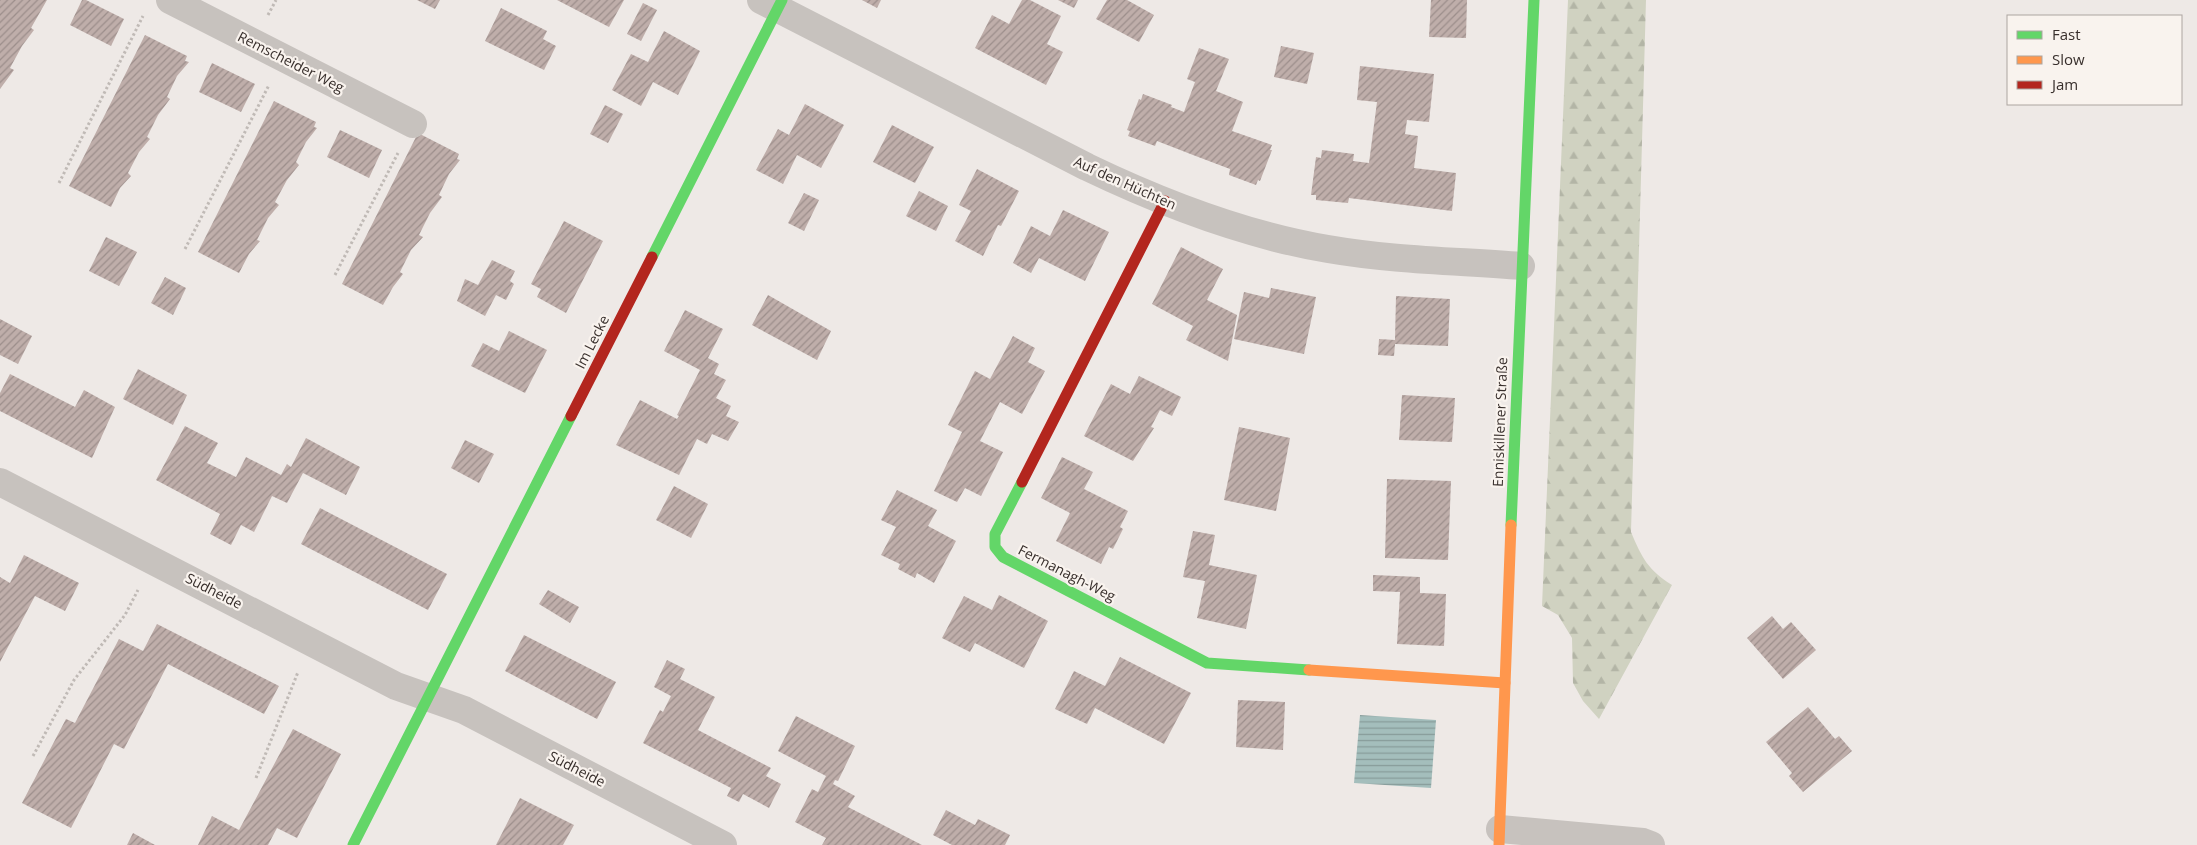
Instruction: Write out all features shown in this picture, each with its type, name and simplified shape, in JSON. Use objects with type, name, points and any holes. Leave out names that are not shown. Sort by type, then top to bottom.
[{"type":"street","name":"Enniskillener Straße","points":[[1500,837],[1521,266],[1534,0]]},
{"type":"street","name":"Auf den Hüchten","points":[[774,3],[1087,167],[1128,187],[1165,201],[1275,237],[1326,249],[1364,255],[1521,266]]},
{"type":"street","name":"Im Lecke","points":[[428,698],[774,3]]},
{"type":"street","name":"Remscheider Weg","points":[[158,4],[283,58],[413,124]]},
{"type":"street","name":"Fermanagh-Weg","points":[[1165,201],[995,534],[995,547],[1003,557],[1207,663],[1505,683]]},
{"type":"street","name":"Südheide","points":[[0,482],[396,686],[464,710],[723,845]]},
{"type":"street","points":[[353,845],[428,698]]},
{"type":"street","points":[[1500,837],[1642,842],[1651,845]]},
{"type":"path","points":[[58,183],[158,4]]},
{"type":"path","points":[[185,249],[283,58]]},
{"type":"path","points":[[335,275],[413,124]]},
{"type":"path","points":[[33,756],[74,680],[125,615],[154,561]]},
{"type":"path","points":[[256,778],[294,680],[312,642]]},
{"type":"green space","points":[[1568,0],[1646,0],[1631,532],[1647,563],[1657,574],[1672,585],[1599,719],[1583,701],[1573,683],[1572,638],[1558,615],[1542,606]]},
{"type":"water","points":[[1360,715],[1436,720],[1431,788],[1354,783]]},
{"type":"building","points":[[0,0],[47,0],[31,28],[34,30],[22,46],[10,68],[14,70],[0,89]]},
{"type":"building","points":[[82,0],[86,0],[124,19],[111,46],[70,25]]},
{"type":"building","points":[[417,0],[440,0],[435,9]]},
{"type":"building","points":[[557,0],[624,0],[609,27]]},
{"type":"building","points":[[862,0],[881,0],[877,8]]},
{"type":"building","points":[[1022,0],[1030,0],[1061,16],[1047,44],[1063,52],[1046,85],[975,48],[992,15],[1009,24]]},
{"type":"building","points":[[1058,0],[1078,0],[1074,8]]},
{"type":"building","points":[[1107,0],[1127,0],[1154,15],[1139,42],[1096,19]]},
{"type":"building","points":[[1431,0],[1467,0],[1466,38],[1429,37]]},
{"type":"building","points":[[643,3],[657,10],[641,41],[627,34]]},
{"type":"building","points":[[501,8],[547,31],[543,39],[556,46],[544,70],[485,41]]},
{"type":"building","points":[[664,31],[700,51],[678,95],[653,82],[641,106],[612,90],[631,54],[648,62]]},
{"type":"building","points":[[145,35],[187,56],[185,61],[189,62],[177,76],[167,97],[170,99],[158,115],[147,137],[150,139],[139,152],[128,173],[131,176],[120,188],[111,207],[69,186]]},
{"type":"building","points":[[1281,46],[1314,53],[1307,84],[1274,77]]},
{"type":"building","points":[[1199,48],[1229,59],[1216,91],[1243,102],[1232,131],[1272,145],[1270,150],[1272,150],[1260,181],[1258,180],[1256,185],[1229,175],[1230,169],[1157,141],[1155,146],[1128,136],[1130,131],[1127,130],[1139,99],[1141,100],[1143,94],[1172,105],[1171,107],[1184,112],[1195,82],[1187,79]]},
{"type":"building","points":[[212,63],[255,84],[241,112],[199,92]]},
{"type":"building","points":[[1360,66],[1434,74],[1429,122],[1407,120],[1405,134],[1418,136],[1414,168],[1456,173],[1452,211],[1349,198],[1348,203],[1316,200],[1316,195],[1311,195],[1316,157],[1321,158],[1322,150],[1354,154],[1353,161],[1369,163],[1377,102],[1357,100]]},
{"type":"building","points":[[274,101],[316,122],[314,127],[317,128],[306,142],[296,162],[299,165],[287,180],[275,202],[279,205],[268,218],[257,240],[260,241],[249,254],[239,273],[198,252]]},
{"type":"building","points":[[805,104],[844,125],[821,168],[797,155],[783,184],[756,170],[778,129],[789,135]]},
{"type":"building","points":[[605,105],[623,114],[608,143],[590,134]]},
{"type":"building","points":[[892,125],[934,147],[915,183],[873,162]]},
{"type":"building","points":[[340,130],[382,150],[369,178],[327,157]]},
{"type":"building","points":[[418,133],[459,154],[457,159],[460,160],[449,174],[439,195],[442,197],[430,213],[419,235],[423,237],[411,250],[400,272],[403,274],[383,305],[342,284]]},
{"type":"building","points":[[977,169],[1019,191],[1001,226],[998,225],[983,256],[955,241],[971,211],[959,205]]},
{"type":"building","points":[[919,191],[948,206],[936,231],[906,216]]},
{"type":"building","points":[[804,193],[819,200],[804,231],[788,223]]},
{"type":"building","points":[[1063,210],[1109,232],[1085,281],[1039,258],[1031,273],[1013,263],[1031,226],[1050,236]]},
{"type":"building","points":[[564,221],[603,241],[566,313],[537,297],[541,289],[531,284]]},
{"type":"building","points":[[106,237],[137,252],[119,286],[89,271]]},
{"type":"building","points":[[1181,247],[1223,269],[1207,300],[1237,315],[1228,361],[1186,340],[1193,326],[1152,304]]},
{"type":"building","points":[[492,260],[515,271],[510,281],[514,284],[506,300],[496,295],[485,316],[457,301],[465,279],[478,285]]},
{"type":"building","points":[[165,277],[186,288],[173,315],[151,303]]},
{"type":"building","points":[[1271,288],[1316,297],[1304,354],[1234,339],[1244,292],[1269,298]]},
{"type":"building","points":[[768,295],[831,331],[817,360],[752,325]]},
{"type":"building","points":[[1396,296],[1450,299],[1448,346],[1395,344],[1394,356],[1378,355],[1379,339],[1395,340]]},
{"type":"building","points":[[685,310],[723,329],[708,358],[719,364],[714,374],[726,380],[716,398],[731,406],[726,416],[739,422],[728,441],[712,434],[707,444],[697,439],[679,475],[616,445],[640,400],[677,419],[679,416],[677,415],[700,370],[664,351]]},
{"type":"building","points":[[0,319],[32,336],[18,364],[0,355]]},
{"type":"building","points":[[509,331],[547,350],[525,393],[471,366],[483,343],[499,351]]},
{"type":"building","points":[[1013,336],[1035,348],[1028,362],[1045,371],[1022,414],[1000,402],[980,441],[1003,452],[981,496],[965,488],[957,502],[934,491],[962,432],[948,425],[975,371],[990,379]]},
{"type":"building","points":[[138,369],[187,395],[173,425],[123,399]]},
{"type":"building","points":[[10,374],[75,407],[84,390],[115,407],[92,458],[0,411],[0,393]]},
{"type":"building","points":[[1139,376],[1181,397],[1172,416],[1160,410],[1151,427],[1154,428],[1133,461],[1084,436],[1111,384],[1130,394]]},
{"type":"building","points":[[1402,395],[1455,398],[1452,442],[1399,440]]},
{"type":"building","points":[[185,426],[218,443],[207,463],[236,477],[246,457],[281,475],[287,464],[291,467],[306,438],[360,467],[346,495],[303,473],[287,503],[272,496],[254,532],[241,525],[231,545],[210,534],[220,514],[156,480]]},
{"type":"building","points":[[1239,427],[1290,438],[1276,511],[1224,500]]},
{"type":"building","points":[[465,440],[494,454],[479,483],[451,468]]},
{"type":"building","points":[[1062,457],[1093,472],[1084,489],[1128,511],[1120,527],[1123,529],[1113,549],[1109,547],[1101,564],[1056,541],[1070,513],[1041,498]]},
{"type":"building","points":[[1387,479],[1451,481],[1448,560],[1385,558]]},
{"type":"building","points":[[674,486],[708,504],[691,538],[656,520]]},
{"type":"building","points":[[897,490],[937,510],[928,526],[956,541],[934,583],[917,573],[915,578],[898,569],[900,564],[881,555],[896,527],[881,520]]},
{"type":"building","points":[[320,508],[447,574],[428,610],[301,544]]},
{"type":"building","points":[[1193,531],[1215,535],[1209,565],[1257,575],[1246,629],[1197,618],[1205,581],[1183,577]]},
{"type":"building","points":[[24,555],[79,583],[65,611],[35,596],[0,662],[0,577],[10,583]]},
{"type":"building","points":[[1373,575],[1420,577],[1420,593],[1446,594],[1444,646],[1397,644],[1400,592],[1373,591]]},
{"type":"building","points":[[548,590],[579,607],[570,623],[539,604]]},
{"type":"building","points":[[999,595],[1048,621],[1024,668],[975,643],[970,652],[942,638],[964,596],[992,610]]},
{"type":"building","points":[[1772,616],[1783,629],[1791,622],[1816,650],[1783,679],[1747,638]]},
{"type":"building","points":[[157,624],[279,686],[264,714],[168,664],[124,749],[114,744],[71,828],[22,803],[66,719],[75,723],[119,639],[143,651]]},
{"type":"building","points":[[524,635],[616,682],[597,719],[505,671]]},
{"type":"building","points":[[1120,657],[1191,693],[1164,744],[1095,708],[1087,724],[1055,709],[1074,671],[1105,686]]},
{"type":"building","points":[[667,660],[685,669],[680,679],[715,697],[698,730],[771,768],[766,776],[781,784],[769,808],[743,794],[739,802],[727,796],[731,788],[643,743],[660,710],[663,712],[671,696],[654,687]]},
{"type":"building","points":[[1238,700],[1285,702],[1283,750],[1236,747]]},
{"type":"building","points":[[1808,707],[1835,739],[1839,736],[1852,751],[1803,792],[1789,776],[1792,773],[1766,742]]},
{"type":"building","points":[[796,716],[855,746],[838,781],[835,780],[833,784],[855,796],[848,807],[922,845],[822,845],[826,838],[795,822],[812,789],[818,792],[826,776],[778,751]]},
{"type":"building","points":[[293,729],[341,754],[297,838],[277,828],[268,845],[198,845],[212,816],[239,830]]},
{"type":"building","points":[[520,798],[574,825],[563,845],[496,845]]},
{"type":"building","points":[[946,810],[975,825],[978,819],[1010,835],[1005,845],[952,845],[933,835]]},
{"type":"building","points":[[133,833],[155,845],[127,845]]},
{"type":"traffic: fast","points":[[652,257],[782,0]]},
{"type":"traffic: fast","points":[[1511,525],[1534,0]]},
{"type":"traffic: fast","points":[[353,845],[571,416]]},
{"type":"traffic: fast","points":[[1022,482],[995,534],[995,547],[1003,557],[1207,663],[1309,670]]},
{"type":"traffic: slow","points":[[1499,845],[1511,525]]},
{"type":"traffic: slow","points":[[1309,670],[1505,683]]},
{"type":"traffic: jam","points":[[1022,482],[1165,201]]},
{"type":"traffic: jam","points":[[571,416],[652,257]]}]
